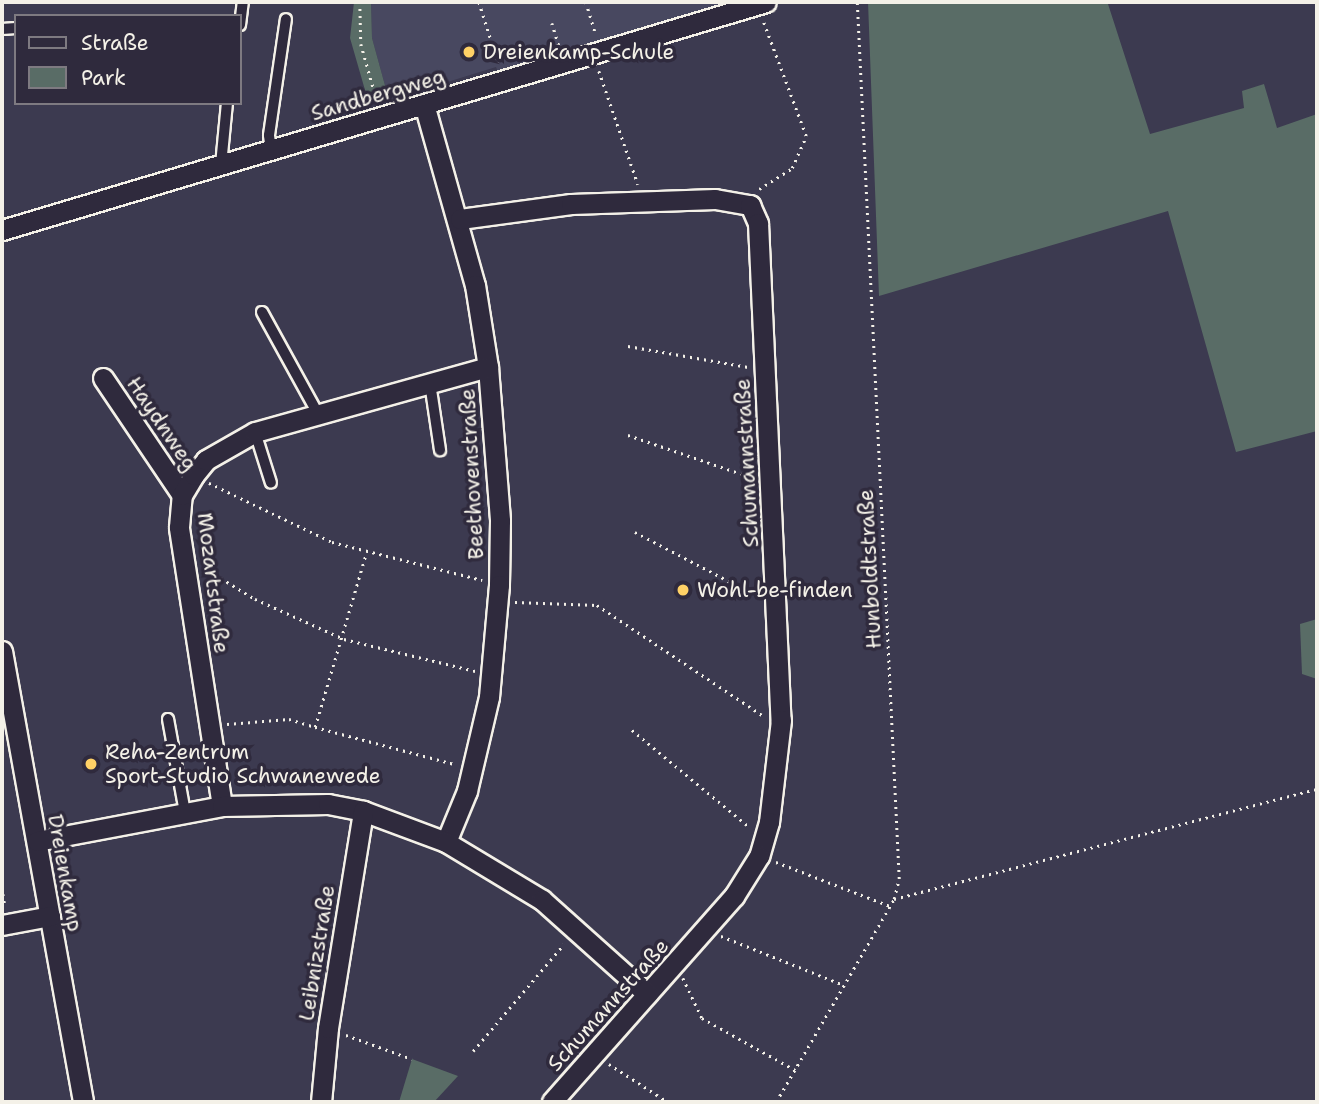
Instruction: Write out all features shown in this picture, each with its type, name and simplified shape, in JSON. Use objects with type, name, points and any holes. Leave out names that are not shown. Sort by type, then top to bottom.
[{"type":"street","name":"Sandbergweg","points":[[2,230],[505,82],[762,3]]},
{"type":"street","name":"Beethovenstraße","points":[[424,104],[460,219],[488,367],[499,593],[492,676],[474,769],[446,842]]},
{"type":"street","points":[[460,219],[541,206],[639,199],[741,201]]},
{"type":"street","name":"Schumannstraße","points":[[552,1102],[734,897],[761,847],[777,775],[781,720],[758,223],[750,205],[741,201]]},
{"type":"street","name":"Mozartstraße","points":[[222,806],[178,516],[182,495],[194,475],[206,460],[255,432],[317,412],[488,367]]},
{"type":"street","name":"Haydnweg","points":[[103,378],[182,495]]},
{"type":"street","name":"Dreienkamp","points":[[2,651],[5,691],[37,841],[83,1102]]},
{"type":"street","points":[[37,841],[222,806],[328,804],[363,811],[446,842],[542,900],[577,928],[647,994]]},
{"type":"street","name":"Leibnizstraße","points":[[321,1102],[328,1028],[363,811]]},
{"type":"street","points":[[2,925],[50,916]]},
{"type":"lane","points":[[271,150],[269,135],[286,19]]},
{"type":"lane","points":[[221,165],[227,105]]},
{"type":"lane","points":[[262,312],[317,412]]},
{"type":"lane","points":[[430,383],[440,450]]},
{"type":"lane","points":[[255,432],[271,483]]},
{"type":"lane","points":[[168,719],[185,813]]},
{"type":"path","points":[[360,2],[361,44],[382,117]]},
{"type":"path","points":[[479,2],[505,82]]},
{"type":"path","points":[[586,2],[597,54],[638,180],[639,199]]},
{"type":"path","name":"Hunboldtstraße","points":[[776,1102],[894,899],[899,820],[857,2]]},
{"type":"path","points":[[741,201],[792,167],[806,136],[762,3]]},
{"type":"path","points":[[552,23],[564,64]]},
{"type":"path","points":[[628,346],[765,370]]},
{"type":"path","points":[[628,435],[771,484]]},
{"type":"path","points":[[194,475],[366,554],[499,593],[597,605],[760,716],[781,720]]},
{"type":"path","points":[[635,532],[748,591],[775,580]]},
{"type":"path","points":[[315,727],[344,639],[366,554]]},
{"type":"path","points":[[185,567],[209,567],[255,599],[344,639],[492,676]]},
{"type":"path","points":[[209,725],[289,719],[474,769]]},
{"type":"path","points":[[632,730],[761,847],[890,906]]},
{"type":"path","points":[[894,899],[1317,789]]},
{"type":"path","points":[[473,1051],[577,928]]},
{"type":"path","points":[[705,930],[844,985]]},
{"type":"path","points":[[676,964],[702,1018],[795,1070]]},
{"type":"path","points":[[328,1028],[412,1059]]},
{"type":"path","points":[[594,1054],[668,1102]]},
{"type":"shaded area","name":"Dreienkamp-Schule","points":[[371,2],[729,2],[498,72],[496,67],[389,100],[372,38]]},
{"type":"green space","points":[[354,2],[371,2],[372,38],[389,100],[369,104],[350,38]]},
{"type":"green space","points":[[868,2],[1114,2],[1108,4],[1150,134],[1244,108],[1242,91],[1264,84],[1277,128],[1317,114],[1317,431],[1236,452],[1168,211],[879,296]]},
{"type":"green space","points":[[1317,619],[1317,679],[1302,674],[1300,624]]},
{"type":"green space","points":[[412,1059],[458,1076],[434,1102],[399,1102]]},
{"type":"place","name":"Dreienkamp-Schule","points":[[469,52]]},
{"type":"place","name":"Wohl-be-finden","points":[[683,590]]},
{"type":"place","name":"Reha-Zentrum Sport-Studio Schwanewede","points":[[91,764]]}]
